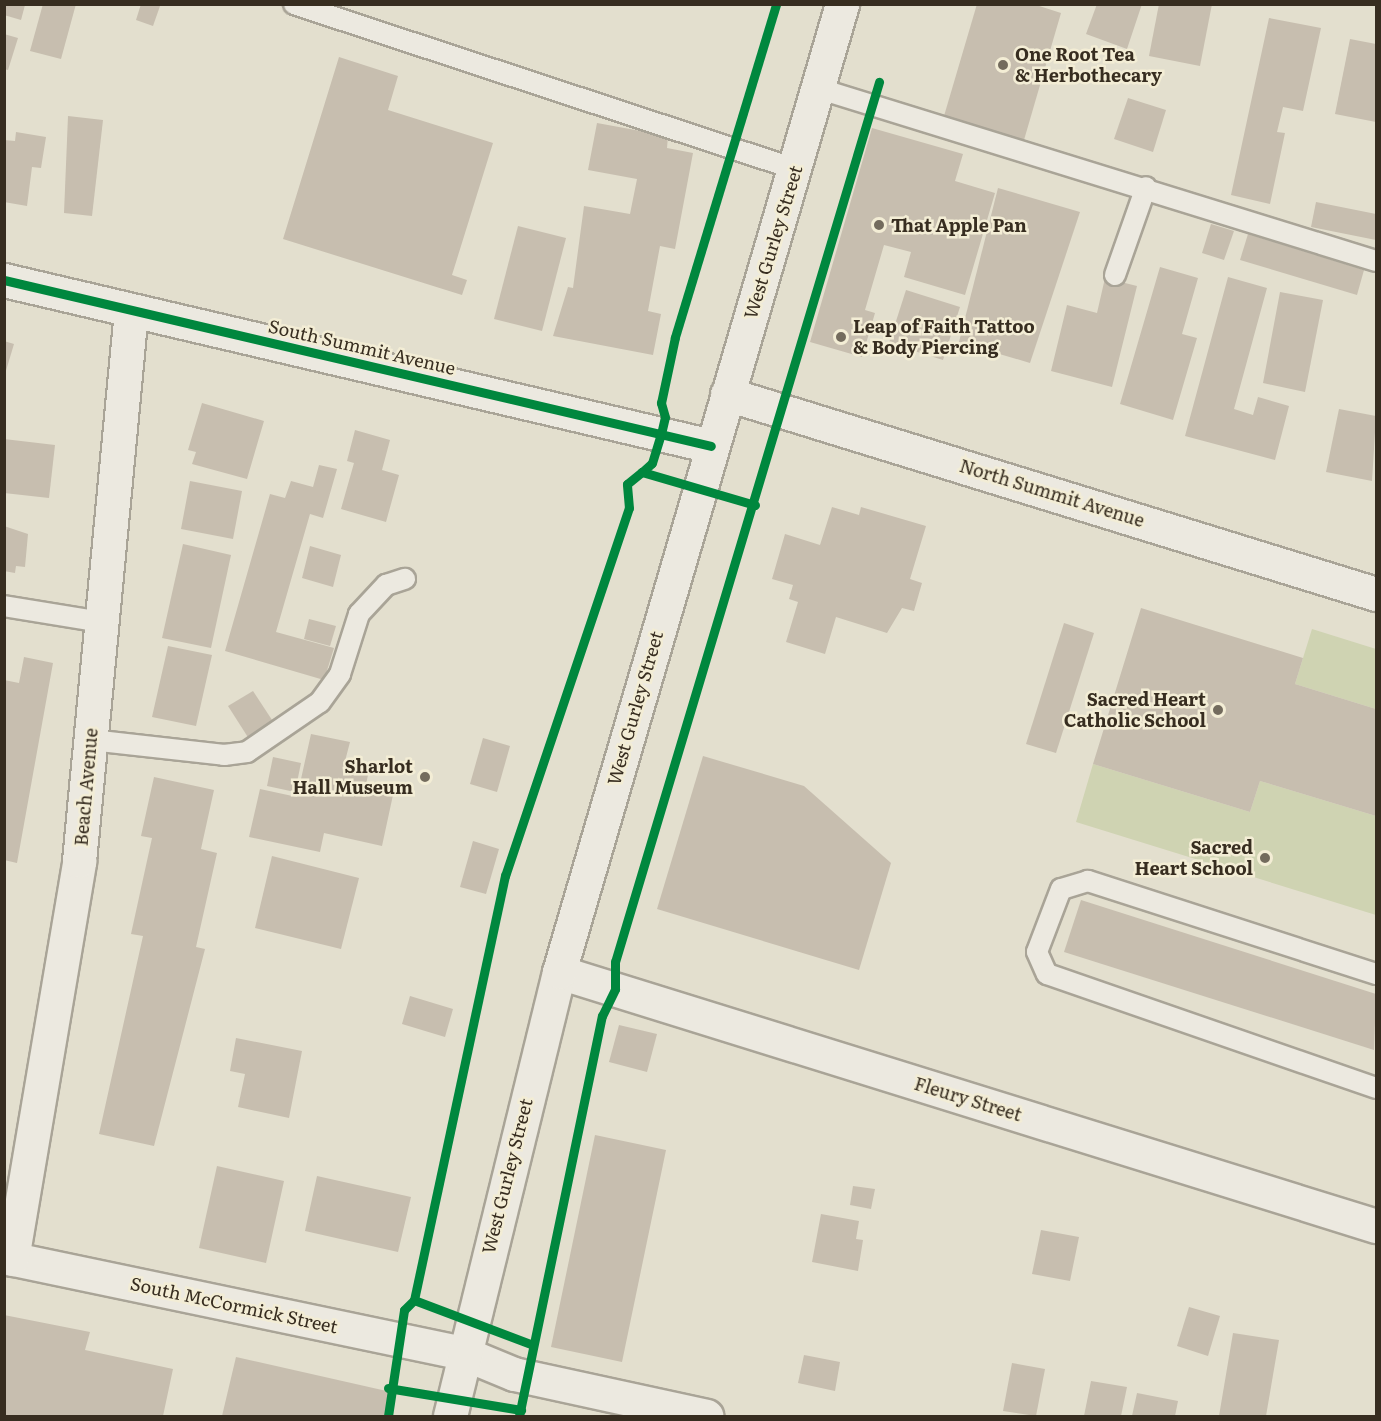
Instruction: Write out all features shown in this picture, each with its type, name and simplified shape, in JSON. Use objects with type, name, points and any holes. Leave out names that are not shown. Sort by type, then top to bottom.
[{"type":"street","name":"West Gurley Street","points":[[450,1416],[463,1353],[559,972],[711,446],[820,89],[842,4]]},
{"type":"street","name":"South Summit Avenue","points":[[4,280],[711,446]]},
{"type":"street","name":"Beach Avenue","points":[[8,1258],[79,861],[131,311]]},
{"type":"street","name":"North Summit Avenue","points":[[728,394],[1377,594]]},
{"type":"street","name":"Fleury Street","points":[[559,972],[1377,1226]]},
{"type":"street","name":"South McCormick Street","points":[[8,1258],[463,1353],[514,1374],[706,1416]]},
{"type":"lane","points":[[294,4],[795,169]]},
{"type":"lane","points":[[820,89],[1377,261]]},
{"type":"lane","points":[[1115,275],[1146,188]]},
{"type":"lane","points":[[90,740],[224,755],[247,752],[320,702],[340,674],[359,615],[386,585],[405,579]]},
{"type":"lane","points":[[4,606],[102,622]]},
{"type":"lane","points":[[1377,974],[1088,881],[1061,889],[1037,952],[1047,974],[1377,1088]]},
{"type":"green space","points":[[1312,629],[1376,649],[1376,709],[1295,684]]},
{"type":"green space","points":[[1093,764],[1250,812],[1260,781],[1376,816],[1376,915],[1076,822]]},
{"type":"building","points":[[43,4],[76,4],[61,59],[30,51]]},
{"type":"building","points":[[141,4],[160,6],[153,26],[136,20]]},
{"type":"building","name":"One Root Tea & Herbothecary","points":[[977,4],[1033,4],[1061,13],[1024,140],[944,116]]},
{"type":"building","points":[[1097,4],[1142,4],[1127,49],[1086,34]]},
{"type":"building","points":[[1159,4],[1212,4],[1200,66],[1149,56]]},
{"type":"building","points":[[4,5],[25,5],[21,20],[4,15]]},
{"type":"building","points":[[1269,18],[1321,28],[1303,111],[1283,107],[1277,132],[1285,133],[1270,204],[1231,195]]},
{"type":"building","points":[[4,34],[18,38],[8,70],[4,69]]},
{"type":"building","points":[[1350,39],[1376,44],[1376,122],[1335,114]]},
{"type":"building","points":[[339,57],[398,76],[388,110],[493,143],[452,275],[467,280],[462,295],[283,239]]},
{"type":"building","points":[[1128,98],[1166,110],[1153,152],[1114,139]]},
{"type":"building","points":[[68,116],[103,120],[92,216],[64,213]]},
{"type":"building","points":[[597,123],[668,136],[667,148],[693,153],[675,249],[660,246],[648,311],[661,314],[653,355],[553,336],[568,287],[573,288],[584,206],[630,214],[637,179],[588,170]]},
{"type":"building","points":[[872,128],[963,154],[955,181],[995,193],[965,295],[904,277],[911,252],[884,245],[865,310],[875,313],[862,357],[810,342]]},
{"type":"building","points":[[16,132],[46,137],[41,168],[32,167],[27,206],[4,202],[4,140],[15,141]]},
{"type":"building","points":[[998,188],[1080,212],[1030,363],[959,342]]},
{"type":"building","points":[[1316,202],[1376,214],[1376,240],[1311,227]]},
{"type":"building","points":[[1211,224],[1234,231],[1224,260],[1202,253]]},
{"type":"building","points":[[518,226],[566,238],[542,331],[494,319]]},
{"type":"building","points":[[1248,234],[1364,270],[1357,295],[1240,260]]},
{"type":"building","points":[[1160,267],[1198,278],[1182,334],[1197,338],[1173,420],[1120,404]]},
{"type":"building","points":[[1228,277],[1267,288],[1234,409],[1253,415],[1258,397],[1289,406],[1275,460],[1185,436]]},
{"type":"building","points":[[1105,278],[1137,286],[1112,387],[1051,371],[1067,305],[1097,313]]},
{"type":"building","points":[[906,290],[960,307],[943,360],[889,343]]},
{"type":"building","points":[[1280,292],[1323,300],[1305,392],[1263,383]]},
{"type":"building","points":[[4,341],[14,344],[5,374],[4,374]]},
{"type":"building","points":[[202,403],[264,421],[247,479],[192,464],[196,452],[188,450]]},
{"type":"building","points":[[1339,409],[1376,416],[1372,481],[1326,472]]},
{"type":"building","points":[[355,430],[390,440],[382,470],[399,475],[386,522],[341,509],[354,463],[347,461]]},
{"type":"building","points":[[4,439],[55,445],[49,498],[4,493]]},
{"type":"building","points":[[319,465],[337,469],[323,518],[310,514],[276,632],[334,648],[324,680],[225,651],[270,494],[285,498],[291,481],[313,487]]},
{"type":"building","points":[[190,481],[242,491],[233,539],[181,529]]},
{"type":"building","points":[[832,507],[859,515],[861,507],[926,526],[910,579],[922,583],[914,611],[902,608],[887,633],[836,617],[825,654],[786,642],[798,602],[789,599],[793,585],[772,579],[785,534],[820,545]]},
{"type":"building","points":[[4,526],[28,534],[25,567],[16,566],[15,573],[4,571]]},
{"type":"building","points":[[183,544],[231,555],[211,648],[162,638]]},
{"type":"building","points":[[310,546],[341,555],[333,587],[302,578]]},
{"type":"building","points":[[1141,608],[1303,658],[1295,684],[1376,709],[1376,816],[1260,781],[1250,812],[1093,764]]},
{"type":"building","points":[[309,619],[336,626],[330,646],[304,639]]},
{"type":"building","points":[[1064,623],[1094,633],[1056,753],[1026,744]]},
{"type":"building","points":[[168,646],[212,655],[196,726],[152,717]]},
{"type":"building","points":[[24,657],[53,663],[17,863],[4,860],[4,680],[19,683]]},
{"type":"building","points":[[253,691],[276,726],[251,742],[228,706]]},
{"type":"building","points":[[311,734],[350,742],[343,769],[368,775],[365,789],[393,795],[382,846],[324,833],[320,852],[249,837],[260,789],[297,797]]},
{"type":"building","points":[[483,738],[510,746],[497,792],[470,784]]},
{"type":"building","points":[[703,756],[804,786],[891,863],[859,970],[657,909]]},
{"type":"building","points":[[273,757],[301,763],[295,792],[267,786]]},
{"type":"building","points":[[154,777],[214,790],[201,849],[217,853],[196,947],[205,949],[154,1146],[99,1134],[143,936],[131,934],[152,838],[141,836]]},
{"type":"building","points":[[473,841],[499,849],[486,894],[460,887]]},
{"type":"building","points":[[272,856],[359,878],[341,949],[255,928]]},
{"type":"building","points":[[1081,900],[1376,994],[1374,1050],[1064,952]]},
{"type":"building","points":[[410,996],[453,1009],[445,1037],[402,1024]]},
{"type":"building","points":[[619,1025],[657,1034],[647,1072],[609,1062]]},
{"type":"building","points":[[236,1038],[302,1051],[289,1118],[238,1107],[245,1074],[230,1071]]},
{"type":"building","points":[[595,1135],[666,1150],[622,1362],[551,1347]]},
{"type":"building","points":[[217,1166],[284,1181],[266,1263],[199,1248]]},
{"type":"building","points":[[317,1176],[411,1197],[398,1252],[305,1231]]},
{"type":"building","points":[[853,1186],[875,1189],[871,1209],[850,1205]]},
{"type":"building","points":[[821,1214],[859,1221],[856,1239],[863,1240],[858,1271],[812,1262]]},
{"type":"building","points":[[1041,1230],[1079,1237],[1070,1281],[1032,1274]]},
{"type":"building","points":[[1189,1307],[1220,1316],[1208,1356],[1177,1346]]},
{"type":"building","points":[[4,1315],[90,1332],[85,1350],[173,1369],[163,1416],[4,1416]]},
{"type":"building","points":[[1233,1333],[1279,1340],[1266,1416],[1219,1416]]},
{"type":"building","points":[[804,1355],[840,1362],[835,1391],[798,1383]]},
{"type":"building","points":[[236,1357],[391,1392],[386,1416],[222,1416]]},
{"type":"building","points":[[1012,1363],[1045,1369],[1036,1416],[1003,1411]]},
{"type":"building","points":[[1091,1381],[1127,1387],[1121,1416],[1084,1416]]},
{"type":"building","points":[[1137,1393],[1178,1401],[1175,1416],[1132,1416]]},
{"type":"cycle path","points":[[755,505],[642,472],[652,463],[661,434],[665,417],[661,403],[675,337],[776,4]]},
{"type":"cycle path","points":[[519,1416],[602,1016],[615,989],[615,962],[879,82]]},
{"type":"cycle path","points":[[4,280],[711,446]]},
{"type":"cycle path","points":[[388,1416],[404,1310],[414,1300],[505,876],[629,508],[627,484],[642,472]]},
{"type":"cycle path","points":[[414,1300],[533,1345]]},
{"type":"cycle path","points":[[388,1388],[521,1410]]},
{"type":"place","name":"One Root Tea & Herbothecary","points":[[1003,65]]},
{"type":"place","name":"That Apple Pan","points":[[879,225]]},
{"type":"place","name":"Leap of Faith Tattoo & Body Piercing","points":[[841,337]]},
{"type":"place","name":"Sacred Heart Catholic School","points":[[1218,710]]},
{"type":"place","name":"Sharlot Hall Museum","points":[[425,777]]},
{"type":"place","name":"Sacred Heart School","points":[[1265,858]]}]
